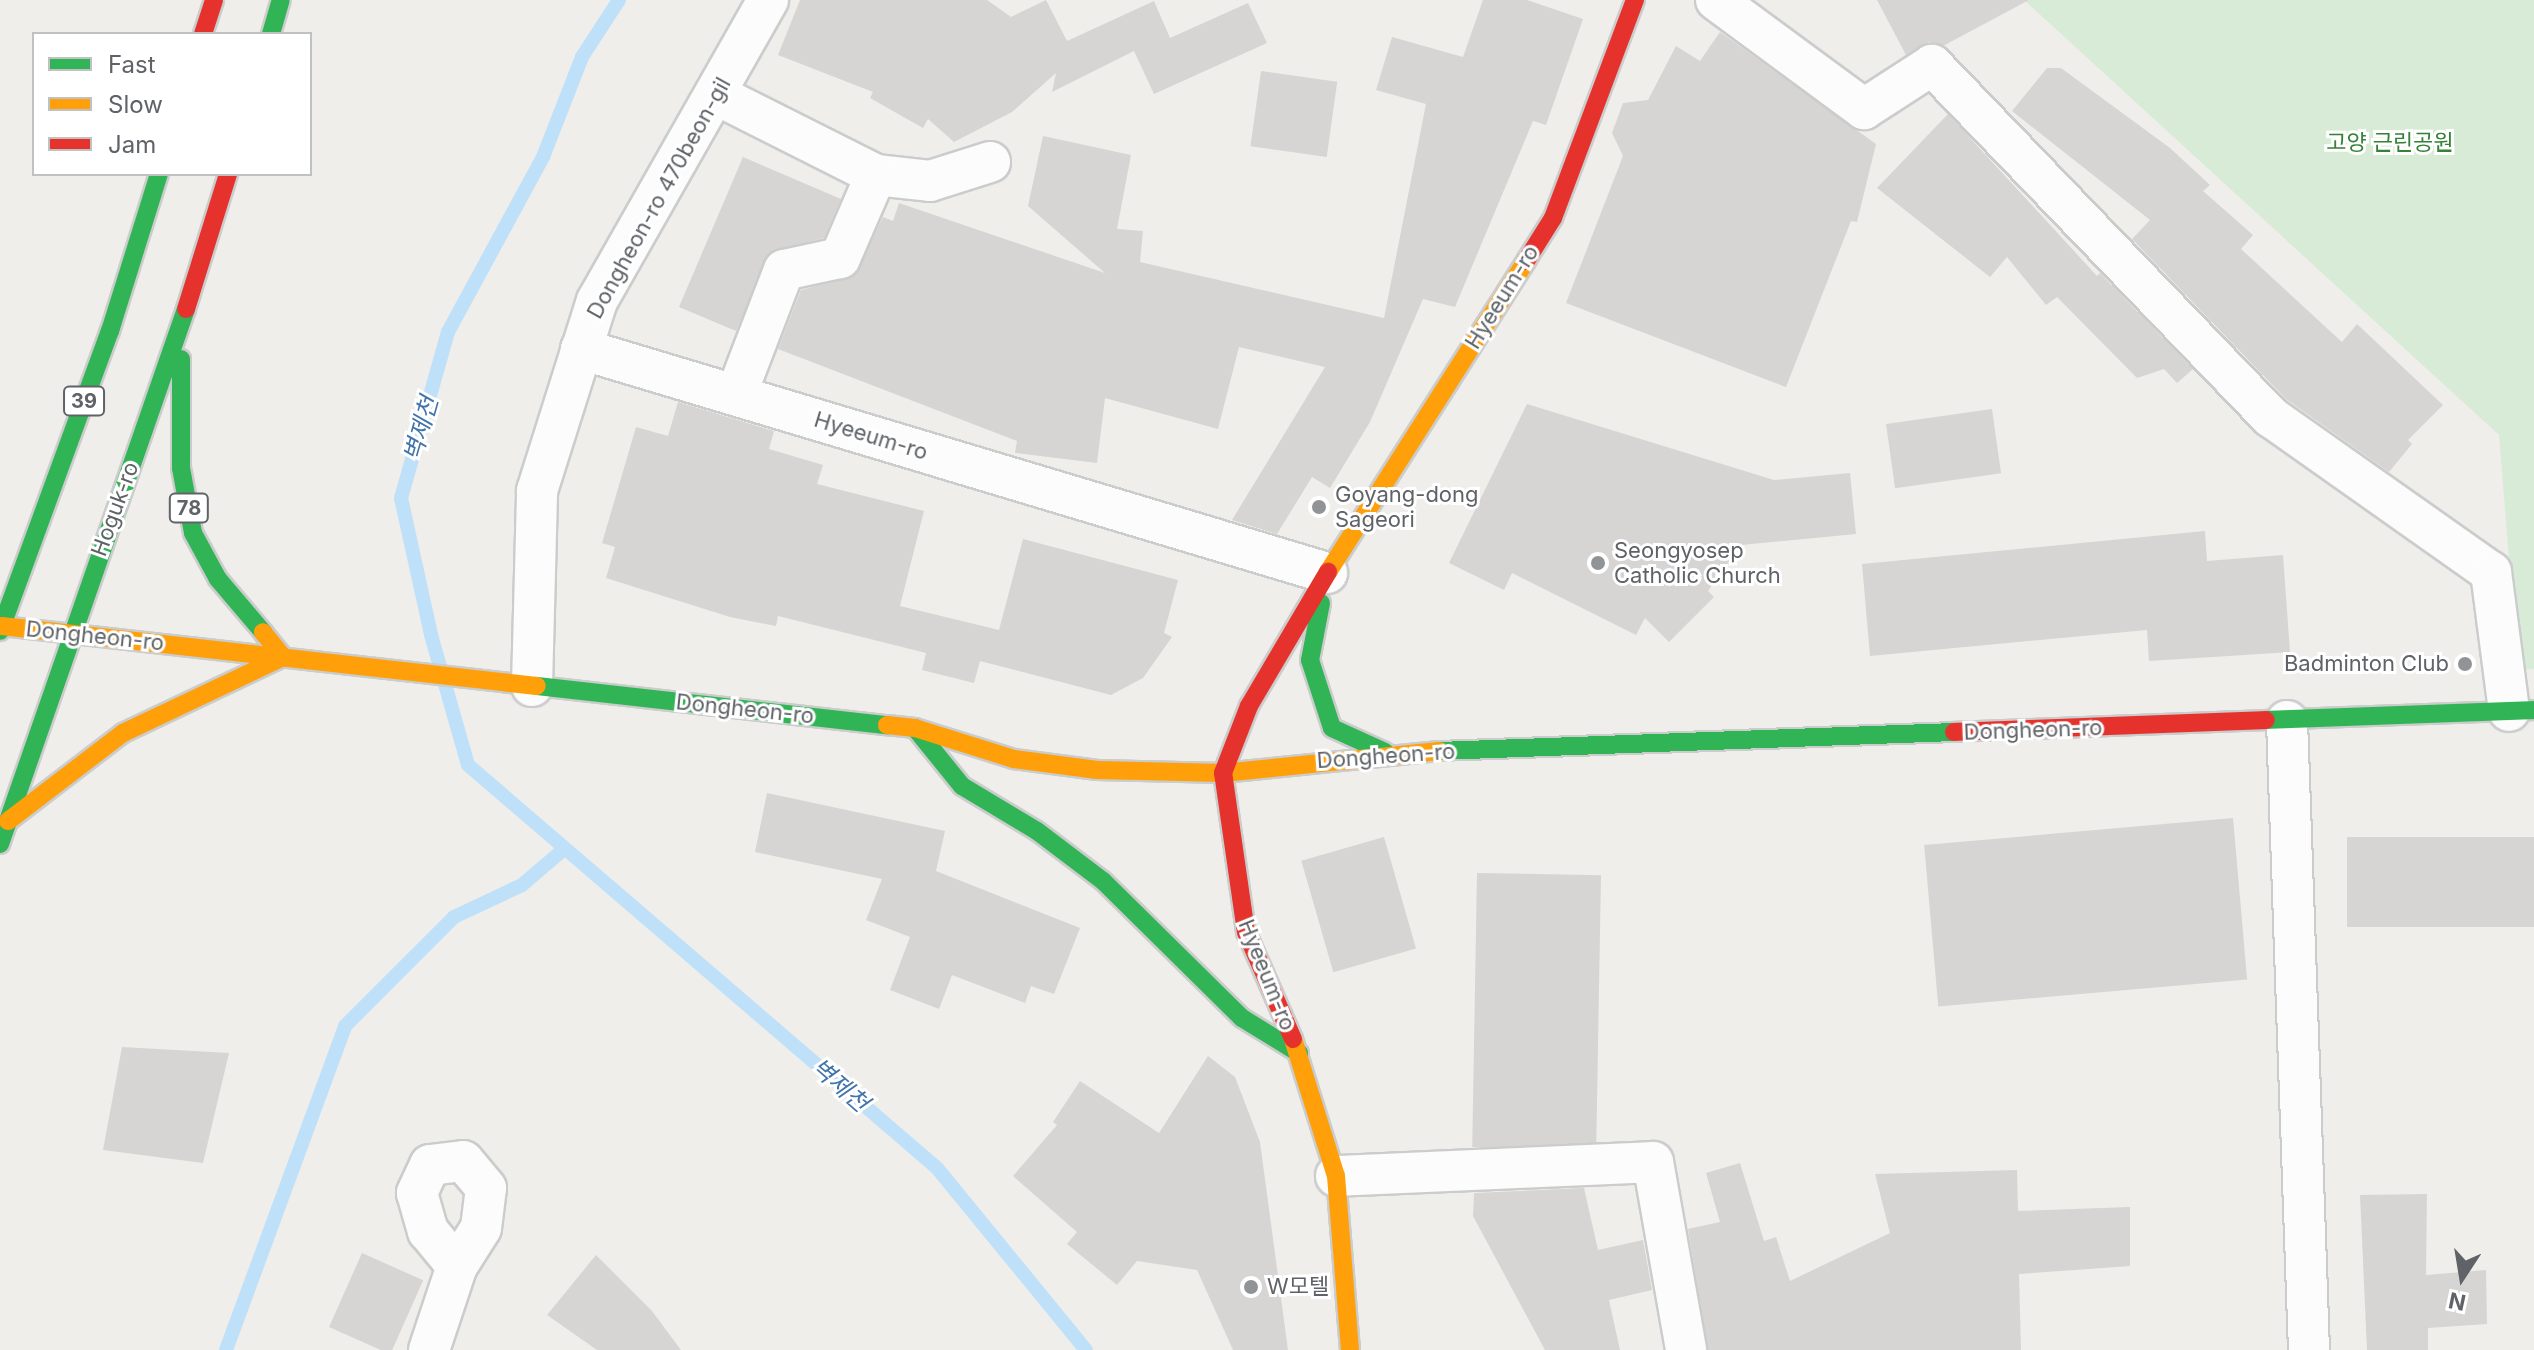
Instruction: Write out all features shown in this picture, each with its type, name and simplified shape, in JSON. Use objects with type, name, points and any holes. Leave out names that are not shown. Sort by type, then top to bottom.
[{"type":"main road","points":[[204,32],[214,0]]},
{"type":"main road","points":[[272,32],[281,0]]},
{"type":"main road","name":"Hyeeum-ro","points":[[1350,1350],[1336,1176],[1299,1053],[1246,932],[1223,773],[1249,706],[1327,573],[1553,218],[1635,0]]},
{"type":"main road","name":"39","points":[[1,628],[110,331],[158,176]]},
{"type":"main road","name":"Hoguk-ro","points":[[0,844],[70,634],[180,329],[227,176]]},
{"type":"main road","name":"78","points":[[180,329],[181,468],[193,533],[218,579],[283,657]]},
{"type":"main road","points":[[1327,573],[1310,660],[1332,728],[1387,753]]},
{"type":"main road","name":"Dongheon-ro","points":[[1,628],[915,728],[1014,759],[1097,770],[1223,773],[1387,753],[2521,711]]},
{"type":"main road","points":[[8,821],[123,733],[283,657]]},
{"type":"main road","points":[[915,728],[962,786],[1037,831],[1103,881],[1242,1018],[1299,1053]]},
{"type":"street","name":"Dongheon-ro 470beon-gil","points":[[532,686],[537,491],[597,301],[768,0]]},
{"type":"street","name":"Dongheon-ro","points":[[1716,0],[1864,109],[1932,65],[2271,417],[2491,572],[2521,711]]},
{"type":"street","points":[[715,94],[876,175],[930,181],[990,162]]},
{"type":"street","points":[[736,395],[784,270],[840,258],[876,175]]},
{"type":"street","name":"Hyeeum-ro","points":[[581,349],[1327,573]]},
{"type":"street","points":[[2287,721],[2309,1350]]},
{"type":"street","points":[[1336,1176],[1653,1162],[1686,1350]]},
{"type":"street","points":[[429,1350],[457,1266]]},
{"type":"green space","name":"고양 근린공원","points":[[2024,0],[2534,0],[2534,669],[2518,670],[2499,435]]},
{"type":"building","points":[[800,0],[987,0],[1011,17],[1046,0],[1067,41],[1154,1],[1170,38],[1248,3],[1267,43],[1154,94],[1134,51],[1052,92],[1056,73],[1012,112],[954,142],[928,119],[923,128],[870,98],[873,92],[778,55]]},
{"type":"building","points":[[1483,0],[1527,0],[1583,19],[1546,125],[1533,121],[1455,307],[1423,299],[1370,422],[1330,488],[1312,477],[1277,534],[1232,520],[1325,367],[1239,347],[1218,429],[1105,398],[1097,463],[1015,453],[1017,441],[778,349],[801,290],[855,275],[883,217],[893,221],[899,203],[1105,273],[1028,206],[1043,136],[1131,155],[1117,229],[1143,231],[1140,262],[1384,318],[1426,104],[1376,90],[1392,37],[1463,57]]},
{"type":"building","points":[[1877,0],[2029,0],[1943,46],[1929,42],[1906,55]]},
{"type":"building","points":[[1720,32],[1876,144],[1857,222],[1851,221],[1786,387],[1566,303],[1623,156],[1612,133],[1623,103],[1648,100],[1676,46],[1700,61]]},
{"type":"building","points":[[2047,68],[2061,68],[2170,148],[2210,185],[2203,191],[2253,235],[2241,249],[2342,342],[2357,324],[2443,405],[2408,440],[2412,444],[2389,472],[2286,399],[2132,239],[2150,220],[2012,111]]},
{"type":"building","points":[[1261,71],[1337,82],[1327,157],[1250,146]]},
{"type":"building","points":[[1948,114],[2097,276],[2100,273],[2193,369],[2177,383],[2164,369],[2137,378],[2057,297],[2046,305],[2007,257],[1990,277],[1877,188]]},
{"type":"building","points":[[743,157],[841,199],[824,238],[769,253],[736,331],[679,307]]},
{"type":"building","points":[[678,402],[774,431],[769,449],[823,465],[817,484],[924,511],[900,606],[999,630],[1023,539],[1178,580],[1164,633],[1172,637],[1143,678],[1111,695],[980,661],[974,683],[922,670],[926,653],[778,616],[776,626],[730,617],[606,578],[615,547],[602,543],[636,427],[668,436]]},
{"type":"building","points":[[1527,404],[1774,480],[1850,473],[1856,534],[1741,545],[1708,591],[1714,597],[1669,642],[1645,618],[1636,635],[1512,573],[1504,590],[1449,563]]},
{"type":"building","points":[[1992,409],[2001,473],[1895,488],[1886,424]]},
{"type":"building","points":[[2205,531],[2207,561],[2283,555],[2290,652],[2149,661],[2147,630],[1870,656],[1862,564]]},
{"type":"building","points":[[767,793],[945,831],[936,871],[1080,928],[1054,994],[1031,986],[1025,1003],[952,975],[939,1009],[890,990],[910,937],[866,920],[882,879],[755,852]]},
{"type":"building","points":[[2233,818],[2247,979],[1938,1006],[1924,845]]},
{"type":"building","points":[[1384,837],[1416,949],[1333,972],[1301,861]]},
{"type":"building","points":[[2347,837],[2534,837],[2534,927],[2347,927]]},
{"type":"building","points":[[1477,873],[1601,875],[1596,1149],[1472,1147]]},
{"type":"building","points":[[122,1047],[229,1053],[203,1163],[103,1150]]},
{"type":"building","points":[[1208,1056],[1235,1077],[1260,1142],[1288,1350],[1233,1350],[1197,1270],[1137,1261],[1117,1285],[1067,1244],[1077,1232],[1013,1176],[1057,1125],[1053,1122],[1080,1081],[1159,1133]]},
{"type":"building","points":[[1740,1163],[1764,1241],[1776,1237],[1790,1281],[1890,1233],[1875,1174],[2017,1170],[2018,1211],[2130,1207],[2130,1266],[2019,1274],[2021,1350],[1708,1350],[1688,1229],[1720,1222],[1706,1173]]},
{"type":"building","points":[[1584,1188],[1598,1250],[1643,1240],[1652,1290],[1609,1300],[1620,1350],[1545,1350],[1473,1216],[1474,1193]]},
{"type":"building","points":[[2427,1194],[2426,1275],[2486,1270],[2487,1324],[2428,1328],[2428,1350],[2367,1350],[2360,1195]]},
{"type":"building","points":[[362,1253],[423,1280],[392,1350],[381,1350],[329,1327]]},
{"type":"building","points":[[596,1255],[652,1311],[681,1350],[597,1350],[547,1315]]},
{"type":"waterway","name":"벽제천","points":[[619,0],[582,57],[543,157],[448,332],[401,498],[431,635],[468,765],[937,1168],[1086,1350]]},
{"type":"waterway","name":"벽제천","points":[[226,1350],[345,1026],[454,917],[522,885],[564,849]]},
{"type":"traffic: fast","points":[[272,32],[281,0]]},
{"type":"traffic: fast","points":[[0,631],[110,331],[158,176]]},
{"type":"traffic: fast","points":[[0,844],[186,309]]},
{"type":"traffic: fast","points":[[181,359],[181,468],[193,533],[218,579],[263,632]]},
{"type":"traffic: fast","points":[[1321,603],[1310,660],[1332,728],[1385,752]]},
{"type":"traffic: fast","points":[[537,686],[887,725]]},
{"type":"traffic: fast","points":[[2266,720],[2534,710]]},
{"type":"traffic: fast","points":[[915,728],[962,786],[1037,831],[1103,881],[1242,1018],[1299,1053]]},
{"type":"traffic: fast","points":[[1439,751],[1954,732]]},
{"type":"traffic: slow","points":[[1328,572],[1526,261]]},
{"type":"traffic: slow","points":[[2,626],[537,686]]},
{"type":"traffic: slow","points":[[8,821],[123,733],[283,657],[263,632]]},
{"type":"traffic: slow","points":[[887,725],[915,728],[1014,759],[1097,770],[1223,773],[1439,751]]},
{"type":"traffic: slow","points":[[1293,1039],[1336,1176],[1350,1350]]},
{"type":"traffic: jam","points":[[204,32],[214,0]]},
{"type":"traffic: jam","points":[[1526,261],[1553,218],[1635,0]]},
{"type":"traffic: jam","points":[[186,309],[227,176]]},
{"type":"traffic: jam","points":[[1293,1039],[1246,932],[1223,773],[1249,706],[1328,572]]},
{"type":"traffic: jam","points":[[1954,732],[2266,720]]},
{"type":"place","name":"Goyang-dong Sageori","points":[[1319,507]]},
{"type":"place","name":"Seongyosep Catholic Church","points":[[1598,563]]},
{"type":"place","name":"Badminton Club","points":[[2465,664]]},
{"type":"place","name":"W모텔","points":[[1251,1287]]}]
